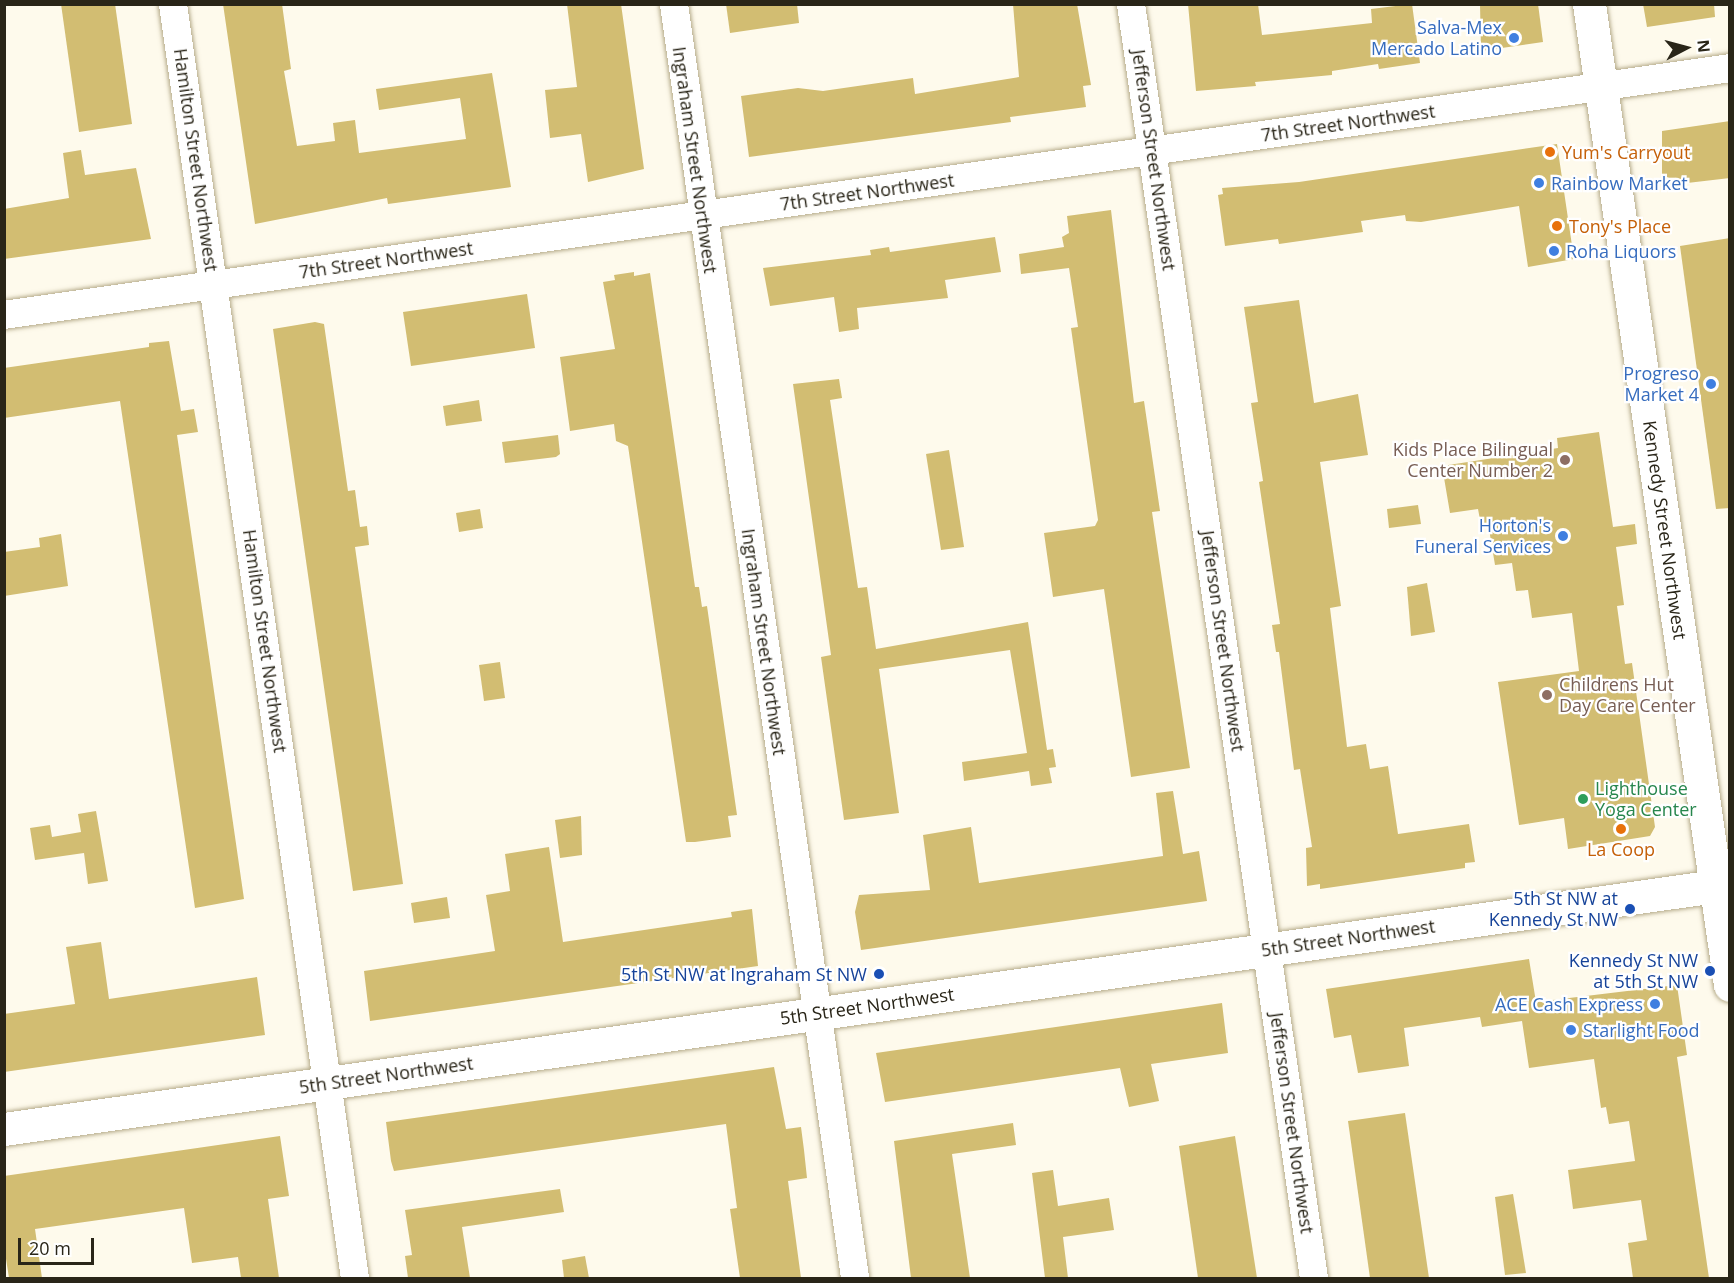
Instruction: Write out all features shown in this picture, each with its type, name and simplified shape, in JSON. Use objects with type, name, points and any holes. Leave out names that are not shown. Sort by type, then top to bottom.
[{"type":"street","name":"Hamilton Street Northwest","points":[[173,4],[355,1278]]},
{"type":"street","name":"Ingraham Street Northwest","points":[[674,4],[855,1278]]},
{"type":"street","name":"Jefferson Street Northwest","points":[[1131,4],[1314,1278]]},
{"type":"street","name":"Kennedy Street Northwest","points":[[1589,4],[1722,885],[1730,985]]},
{"type":"street","name":"7th Street Northwest","points":[[4,315],[1730,68]]},
{"type":"street","name":"5th Street Northwest","points":[[4,1129],[1722,885]]},
{"type":"building","points":[[61,4],[115,4],[132,124],[79,132]]},
{"type":"building","points":[[223,4],[282,4],[291,69],[284,71],[297,146],[335,141],[333,123],[355,120],[359,153],[466,139],[460,98],[379,110],[376,89],[492,73],[511,187],[388,204],[387,198],[255,224]]},
{"type":"building","points":[[567,4],[621,4],[644,169],[588,182],[581,134],[550,138],[545,90],[577,87]]},
{"type":"building","points":[[726,4],[797,4],[799,23],[730,33]]},
{"type":"building","points":[[1013,4],[1077,4],[1091,85],[1083,86],[1086,107],[1010,117],[1011,122],[749,157],[741,96],[798,88],[823,91],[913,78],[915,94],[1019,77]]},
{"type":"building","points":[[1188,4],[1258,4],[1262,35],[1372,23],[1371,9],[1412,4],[1420,63],[1379,69],[1378,64],[1332,71],[1332,75],[1255,82],[1256,86],[1196,91]]},
{"type":"building","points":[[1480,4],[1538,4],[1543,42],[1481,51]]},
{"type":"building","points":[[1643,4],[1714,4],[1715,17],[1647,27]]},
{"type":"building","points":[[1730,121],[1730,178],[1670,185],[1669,178],[1662,174],[1662,131]]},
{"type":"building","points":[[1557,144],[1574,259],[1528,267],[1519,206],[1421,222],[1406,221],[1405,215],[1361,221],[1363,232],[1279,244],[1278,239],[1225,246],[1218,195],[1223,194],[1222,188],[1299,182]]},
{"type":"building","points":[[81,150],[85,175],[136,168],[151,239],[4,259],[4,209],[69,198],[63,153]]},
{"type":"building","points":[[1111,210],[1134,403],[1144,401],[1160,511],[1152,512],[1190,768],[1131,777],[1104,589],[1053,597],[1044,533],[1095,526],[1098,520],[1071,328],[1078,327],[1069,268],[1021,274],[1019,254],[1064,247],[1062,237],[1069,233],[1067,216]]},
{"type":"building","points":[[995,237],[1001,272],[945,280],[948,298],[857,308],[859,329],[839,332],[834,297],[770,306],[763,268],[871,255],[870,250],[889,247],[890,252]]},
{"type":"building","points":[[1730,238],[1730,508],[1716,509],[1680,246]]},
{"type":"building","points":[[634,272],[634,276],[650,273],[695,587],[699,587],[702,607],[707,606],[737,815],[728,816],[731,837],[686,842],[628,446],[616,441],[614,424],[570,431],[560,357],[615,349],[603,282],[615,280],[614,275]]},
{"type":"building","points":[[527,294],[535,348],[411,366],[403,312]]},
{"type":"building","points":[[1299,300],[1314,403],[1358,394],[1368,455],[1320,462],[1341,606],[1330,608],[1347,747],[1366,744],[1370,769],[1388,766],[1398,834],[1469,824],[1475,862],[1465,863],[1465,868],[1320,889],[1320,884],[1307,886],[1306,848],[1312,847],[1300,769],[1294,770],[1279,652],[1276,652],[1272,625],[1280,624],[1259,482],[1263,481],[1251,403],[1258,402],[1244,307]]},
{"type":"building","points":[[315,322],[324,324],[348,491],[355,490],[360,527],[367,526],[369,545],[355,547],[403,884],[353,891],[273,329]]},
{"type":"building","points":[[169,341],[181,411],[194,409],[198,432],[177,435],[244,899],[195,908],[120,401],[4,418],[4,368],[149,347],[149,343]]},
{"type":"building","points":[[839,379],[842,398],[830,400],[858,588],[867,587],[876,649],[1028,622],[1047,750],[1053,749],[1056,767],[1049,768],[1052,783],[1031,786],[1029,771],[964,781],[962,762],[1027,753],[1010,650],[879,669],[899,813],[844,820],[821,657],[831,655],[793,384]]},
{"type":"building","points":[[479,400],[482,421],[446,426],[443,406]]},
{"type":"building","points":[[1599,432],[1613,527],[1635,524],[1637,544],[1616,547],[1624,605],[1617,606],[1625,664],[1632,663],[1655,827],[1650,836],[1568,849],[1564,818],[1519,825],[1498,682],[1579,671],[1572,613],[1532,618],[1528,590],[1516,591],[1512,563],[1495,565],[1488,523],[1481,525],[1478,509],[1450,513],[1442,466],[1558,448],[1557,438]]},
{"type":"building","points":[[558,435],[560,454],[556,457],[505,463],[502,442]]},
{"type":"building","points":[[949,450],[964,547],[941,550],[926,454]]},
{"type":"building","points":[[1418,505],[1421,524],[1389,528],[1387,509]]},
{"type":"building","points":[[480,509],[483,528],[459,532],[456,513]]},
{"type":"building","points":[[61,534],[68,586],[4,596],[4,552],[40,547],[39,538]]},
{"type":"building","points":[[1427,583],[1435,632],[1411,636],[1407,587]]},
{"type":"building","points":[[500,662],[505,698],[484,701],[479,665]]},
{"type":"building","points":[[1173,791],[1183,854],[1199,851],[1207,901],[861,950],[855,912],[859,895],[930,890],[923,835],[971,827],[979,883],[1163,856],[1156,793]]},
{"type":"building","points":[[96,811],[108,881],[88,884],[84,853],[35,860],[30,828],[50,825],[52,837],[81,832],[78,814]]},
{"type":"building","points":[[581,816],[582,855],[560,858],[555,820]]},
{"type":"building","points":[[549,847],[563,942],[732,917],[731,912],[752,909],[758,966],[370,1021],[364,971],[495,951],[486,895],[510,891],[505,854]]},
{"type":"building","points":[[447,897],[450,918],[414,923],[411,903]]},
{"type":"building","points":[[101,942],[109,999],[257,977],[265,1035],[4,1072],[4,1014],[75,1004],[66,947]]},
{"type":"building","points":[[1529,959],[1536,1002],[1677,985],[1687,1055],[1677,1057],[1709,1278],[1633,1278],[1628,1243],[1647,1240],[1641,1200],[1573,1209],[1568,1170],[1635,1161],[1629,1121],[1609,1124],[1606,1107],[1601,1108],[1594,1059],[1529,1068],[1522,1021],[1482,1027],[1480,1017],[1404,1028],[1409,1066],[1358,1073],[1351,1035],[1334,1038],[1326,989]]},
{"type":"building","points":[[1222,1003],[1228,1053],[1151,1064],[1159,1101],[1129,1107],[1120,1068],[885,1102],[876,1053]]},
{"type":"building","points":[[774,1067],[786,1129],[801,1127],[804,1150],[807,1178],[788,1181],[801,1278],[740,1278],[730,1209],[737,1208],[726,1124],[394,1171],[391,1161],[386,1122]]},
{"type":"building","points":[[1405,1113],[1429,1278],[1370,1278],[1348,1121]]},
{"type":"building","points":[[1013,1123],[1016,1145],[952,1154],[970,1278],[911,1278],[894,1141]]},
{"type":"building","points":[[280,1136],[289,1196],[268,1199],[279,1278],[241,1278],[238,1257],[192,1263],[184,1208],[35,1229],[42,1278],[9,1278],[4,1246],[4,1176]]},
{"type":"building","points":[[1235,1136],[1257,1278],[1198,1278],[1179,1146]]},
{"type":"building","points":[[1053,1170],[1058,1206],[1109,1198],[1114,1230],[1063,1237],[1068,1278],[1045,1278],[1032,1173]]},
{"type":"building","points":[[560,1189],[564,1212],[462,1227],[470,1278],[408,1278],[405,1256],[412,1255],[405,1210]]},
{"type":"building","points":[[1513,1194],[1526,1273],[1505,1275],[1495,1197]]},
{"type":"building","points":[[585,1256],[589,1278],[564,1278],[562,1260]]},
{"type":"place","name":"Salva-Mex Mercado Latino","points":[[1514,38]]},
{"type":"place","name":"Yum's Carryout","points":[[1550,152]]},
{"type":"place","name":"Rainbow Market","points":[[1539,183]]},
{"type":"place","name":"Tony's Place","points":[[1557,226]]},
{"type":"place","name":"Roha Liquors","points":[[1554,251]]},
{"type":"place","name":"Progreso Market 4","points":[[1711,384]]},
{"type":"place","name":"Kids Place Bilingual Center Number 2","points":[[1565,460]]},
{"type":"place","name":"Horton's Funeral Services","points":[[1563,536]]},
{"type":"place","name":"Childrens Hut Day Care Center","points":[[1547,695]]},
{"type":"place","name":"Lighthouse Yoga Center","points":[[1583,799]]},
{"type":"place","name":"La Coop","points":[[1621,829]]},
{"type":"place","name":"5th St NW at Kennedy St NW","points":[[1630,909]]},
{"type":"place","name":"Kennedy St NW at 5th St NW","points":[[1710,971]]},
{"type":"place","name":"5th St NW at Ingraham St NW","points":[[879,974]]},
{"type":"place","name":"ACE Cash Express","points":[[1655,1004]]},
{"type":"place","name":"Starlight Food","points":[[1571,1030]]}]
